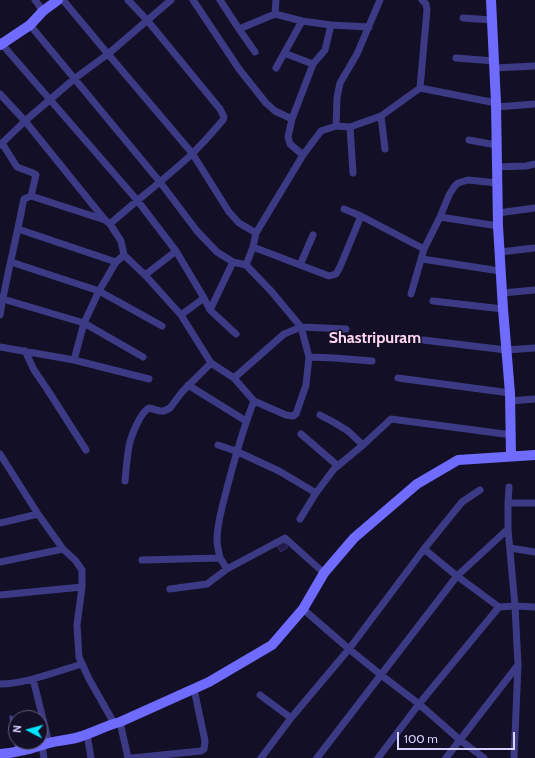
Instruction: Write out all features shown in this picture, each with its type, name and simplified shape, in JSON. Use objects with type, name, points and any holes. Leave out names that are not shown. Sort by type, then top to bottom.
[{"type":"street","points":[[35,0],[43,11]]},
{"type":"street","points":[[58,0],[43,11],[30,24],[1,44],[137,200],[176,251],[210,310],[236,334]]},
{"type":"street","points":[[63,0],[192,153],[229,212],[239,223],[256,233]]},
{"type":"street","points":[[107,222],[160,182],[192,153],[223,120],[224,117],[220,109],[147,20],[128,0]]},
{"type":"street","points":[[31,196],[36,175],[17,167],[1,144],[25,121],[74,79],[108,54],[171,0]]},
{"type":"street","points":[[193,0],[239,69],[266,103],[275,111],[292,119]]},
{"type":"street","points":[[220,0],[255,52]]},
{"type":"street","points":[[275,14],[276,0]]},
{"type":"street","points":[[336,126],[337,98],[340,83],[356,54],[380,0]]},
{"type":"street","points":[[420,88],[427,10],[426,4],[422,0]]},
{"type":"street","points":[[493,3],[492,20],[496,105],[498,226],[510,397],[512,435],[511,456]]},
{"type":"street","points":[[239,29],[275,14],[302,21],[332,25],[369,26]]},
{"type":"street","points":[[463,18],[492,20]]},
{"type":"street","points":[[276,68],[302,21]]},
{"type":"street","points":[[0,95],[25,121],[107,222],[121,241],[124,255],[145,275],[181,315],[211,363],[234,378],[254,401],[286,415],[293,416],[296,414],[306,385],[309,357],[301,327],[272,291],[246,265],[233,262],[217,252],[197,232],[160,182],[30,24]]},
{"type":"street","points":[[303,155],[290,144],[288,138],[292,119],[313,64],[325,50],[332,25]]},
{"type":"street","points":[[284,53],[313,64]]},
{"type":"street","points":[[456,58],[494,65],[535,66]]},
{"type":"street","points":[[246,265],[253,247],[256,233],[303,155],[321,131],[336,126],[350,127],[381,116],[420,88],[496,105],[535,104]]},
{"type":"street","points":[[381,116],[385,149]]},
{"type":"street","points":[[350,127],[353,173]]},
{"type":"street","points":[[469,140],[496,145]]},
{"type":"street","points":[[497,167],[526,166],[535,164]]},
{"type":"street","points":[[411,294],[424,249],[440,217],[448,195],[454,187],[458,183],[468,180],[497,183]]},
{"type":"street","points":[[0,315],[24,199],[31,196],[107,222]]},
{"type":"street","points":[[498,213],[535,208]]},
{"type":"street","points":[[344,209],[361,216],[424,249]]},
{"type":"street","points":[[253,247],[329,276],[336,274],[361,216]]},
{"type":"street","points":[[440,217],[498,226]]},
{"type":"street","points":[[18,229],[116,262]]},
{"type":"street","points":[[300,265],[314,235]]},
{"type":"street","points":[[500,252],[535,248]]},
{"type":"street","points":[[145,275],[176,251]]},
{"type":"street","points":[[74,360],[84,323],[99,291],[116,262],[124,255]]},
{"type":"street","points":[[422,259],[500,270]]},
{"type":"street","points":[[11,262],[99,291],[162,326]]},
{"type":"street","points":[[210,310],[233,262]]},
{"type":"street","points":[[502,293],[535,290]]},
{"type":"street","points":[[181,315],[204,298]]},
{"type":"street","points":[[3,299],[84,323],[143,357]]},
{"type":"street","points":[[433,301],[503,309]]},
{"type":"street","points":[[234,378],[284,334],[301,327],[346,329]]},
{"type":"street","points":[[423,340],[506,350],[535,348]]},
{"type":"street","points":[[0,347],[74,360],[149,379]]},
{"type":"street","points":[[26,351],[34,370],[86,450]]},
{"type":"street","points":[[309,357],[372,361]]},
{"type":"street","points":[[125,481],[129,445],[139,419],[145,410],[149,408],[164,411],[170,408],[188,385],[211,363]]},
{"type":"street","points":[[398,378],[510,397],[535,399]]},
{"type":"street","points":[[188,385],[246,421]]},
{"type":"street","points":[[227,569],[220,558],[217,541],[218,527],[236,451],[254,401]]},
{"type":"street","points":[[320,416],[348,431],[363,446]]},
{"type":"street","points":[[300,519],[316,493],[334,469],[363,446],[391,419],[512,435]]},
{"type":"street","points":[[301,434],[338,466]]},
{"type":"street","points":[[218,445],[236,451],[279,471],[316,493]]},
{"type":"street","points":[[48,744],[87,734],[194,689],[209,682],[272,645],[303,609],[324,573],[354,538],[417,484],[458,460],[535,455]]},
{"type":"street","points":[[1,458],[63,549],[75,560],[82,570],[82,587],[77,625],[79,657],[89,679],[117,722],[128,758]]},
{"type":"street","points":[[509,487],[508,529],[515,606],[518,665],[514,758]]},
{"type":"street","points":[[261,758],[291,718],[349,649],[424,549],[462,502],[480,490]]},
{"type":"street","points":[[508,503],[535,503]]},
{"type":"street","points":[[0,523],[38,514]]},
{"type":"street","points":[[317,758],[457,576],[508,529]]},
{"type":"street","points":[[170,589],[207,584],[227,569],[285,538],[324,573]]},
{"type":"street","points":[[510,548],[535,552]]},
{"type":"street","points":[[0,562],[63,549]]},
{"type":"street","points":[[424,549],[499,607],[535,607]]},
{"type":"street","points":[[142,560],[220,558]]},
{"type":"street","points":[[0,595],[82,587]]},
{"type":"street","points":[[378,758],[419,704],[499,607]]},
{"type":"street","points":[[303,609],[349,649],[484,758]]},
{"type":"street","points":[[0,684],[33,679],[82,664]]},
{"type":"street","points":[[446,758],[518,665]]},
{"type":"street","points":[[33,679],[39,710]]},
{"type":"street","points":[[132,758],[201,751],[204,749],[204,741],[194,689]]},
{"type":"street","points":[[260,695],[291,718]]},
{"type":"street","points":[[87,734],[90,758]]},
{"type":"street","points":[[0,754],[25,750]]},
{"type":"building","points":[[284,541],[288,547],[281,552],[277,546]]},
{"type":"district","name":"Shastripuram","points":[[375,338]]}]
